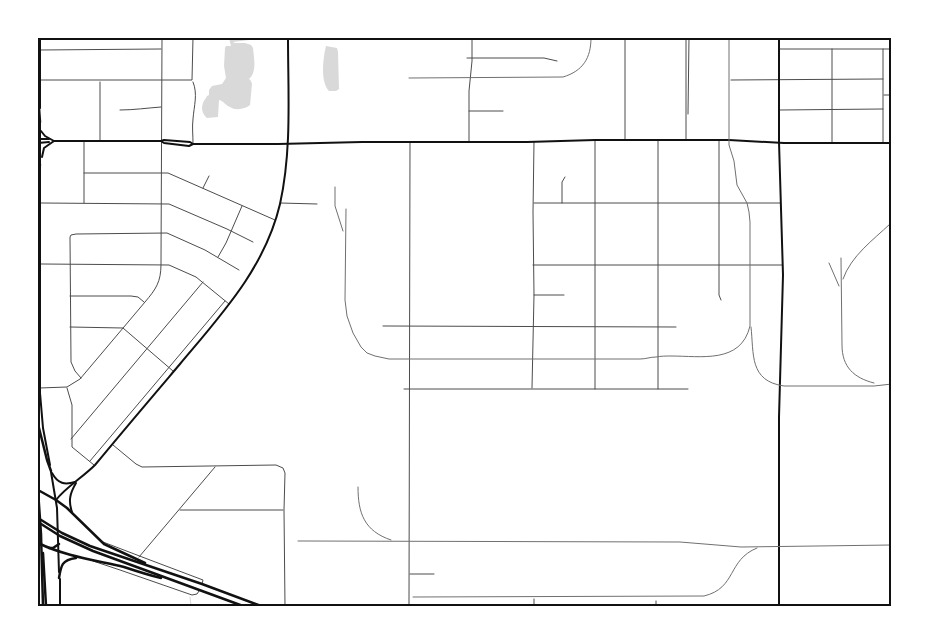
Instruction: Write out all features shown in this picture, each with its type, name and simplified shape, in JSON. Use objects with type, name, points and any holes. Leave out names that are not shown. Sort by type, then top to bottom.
[{"type":"highway","points":[[38,94],[40,122]]},
{"type":"highway","points":[[38,187],[40,163]]},
{"type":"highway","points":[[38,424],[51,471]]},
{"type":"highway","points":[[38,490],[56,500],[74,514],[104,544],[155,568]]},
{"type":"highway","points":[[38,490],[45,606]]},
{"type":"highway","points":[[38,518],[73,540],[261,606]]},
{"type":"highway","points":[[38,522],[73,540],[177,583],[243,606]]},
{"type":"highway","points":[[38,543],[59,552],[123,567],[177,583]]},
{"type":"highway","points":[[48,548],[53,548],[58,544]]},
{"type":"highway","points":[[60,578],[63,564],[70,558],[77,557]]},
{"type":"highway","points":[[198,591],[202,584]]},
{"type":"main road","points":[[40,38],[41,417],[58,518],[60,606]]},
{"type":"main road","points":[[56,500],[95,466],[230,304],[254,268],[266,245],[280,203],[286,174],[288,144],[288,38]]},
{"type":"main road","points":[[779,38],[782,265],[779,417],[779,606]]},
{"type":"main road","points":[[40,129],[52,141]]},
{"type":"main road","points":[[39,141],[161,141],[189,146],[193,144],[595,140],[892,142]]},
{"type":"main road","points":[[40,163],[43,149],[52,141]]},
{"type":"main road","points":[[51,471],[54,478],[62,483],[78,482]]},
{"type":"main road","points":[[74,514],[70,508],[70,498],[78,482]]},
{"type":"street","points":[[40,388],[67,387],[81,378],[155,290],[161,276],[162,38]]},
{"type":"street","points":[[193,38],[193,81],[196,99],[193,116],[193,144]]},
{"type":"street","points":[[469,142],[469,84],[472,38]]},
{"type":"street","points":[[625,38],[625,140]]},
{"type":"street","points":[[687,38],[688,114]]},
{"type":"street","points":[[686,140],[687,38]]},
{"type":"street","points":[[40,50],[162,49]]},
{"type":"street","points":[[779,49],[892,49]]},
{"type":"street","points":[[832,49],[832,143]]},
{"type":"street","points":[[883,49],[883,143]]},
{"type":"street","points":[[467,58],[544,58],[557,61]]},
{"type":"street","points":[[731,80],[883,79]]},
{"type":"street","points":[[40,80],[193,81]]},
{"type":"street","points":[[100,80],[100,141]]},
{"type":"street","points":[[883,95],[892,95]]},
{"type":"street","points":[[120,110],[162,107]]},
{"type":"street","points":[[779,110],[883,109]]},
{"type":"street","points":[[469,111],[503,110]]},
{"type":"street","points":[[595,140],[595,389]]},
{"type":"street","points":[[658,140],[658,389]]},
{"type":"street","points":[[719,140],[719,295],[721,300]]},
{"type":"street","points":[[84,141],[84,203]]},
{"type":"street","points":[[409,606],[410,142]]},
{"type":"street","points":[[532,389],[534,142]]},
{"type":"street","points":[[84,173],[168,173],[275,220]]},
{"type":"street","points":[[203,188],[209,176]]},
{"type":"street","points":[[562,203],[562,182],[564,177]]},
{"type":"street","points":[[40,203],[169,204],[253,242]]},
{"type":"street","points":[[280,203],[317,204]]},
{"type":"street","points":[[534,203],[781,203]]},
{"type":"street","points":[[218,257],[243,206]]},
{"type":"street","points":[[81,378],[71,362],[71,235],[167,233],[202,248],[239,270]]},
{"type":"street","points":[[40,264],[161,264],[173,266],[192,274],[230,304]]},
{"type":"street","points":[[533,264],[782,265]]},
{"type":"street","points":[[71,439],[204,282]]},
{"type":"street","points":[[534,295],[564,295]]},
{"type":"street","points":[[70,296],[132,296],[138,297],[145,302]]},
{"type":"street","points":[[90,461],[225,300]]},
{"type":"street","points":[[383,326],[676,326]]},
{"type":"street","points":[[70,328],[122,328],[174,371]]},
{"type":"street","points":[[67,387],[71,399],[72,447],[95,466]]},
{"type":"street","points":[[404,389],[688,389]]},
{"type":"street","points":[[112,444],[142,467],[276,466],[283,468],[285,473],[284,606]]},
{"type":"street","points":[[139,556],[216,466]]},
{"type":"street","points":[[178,510],[284,510]]},
{"type":"street","points":[[100,540],[203,580],[202,584]]},
{"type":"street","points":[[92,561],[192,595],[197,594],[198,591]]},
{"type":"street","points":[[409,574],[434,574]]},
{"type":"street","points":[[534,598],[534,606]]},
{"type":"street","points":[[656,600],[656,606]]},
{"type":"shaded area","points":[[229,38],[249,38],[249,40],[233,42],[245,43],[253,48],[254,69],[249,79],[252,84],[250,105],[235,109],[219,100],[218,117],[207,118],[202,111],[202,105],[209,95],[209,90],[212,86],[222,84],[226,78],[224,66],[225,48],[226,46],[231,46]]},
{"type":"shaded area","points":[[326,46],[337,48],[338,52],[339,89],[336,91],[329,91],[324,82],[323,63]]},
{"type":"waterway","points":[[190,597],[191,606]]},
{"type":"railway","points":[[409,78],[563,77],[576,71],[584,63],[591,45],[591,38]]},
{"type":"railway","points":[[346,209],[345,300],[347,316],[353,333],[361,347],[367,353],[375,356],[389,359],[640,359],[665,356],[707,357],[729,352],[738,347],[745,338],[750,326],[749,212],[747,203],[737,185],[734,161],[729,145],[729,38]]},
{"type":"railway","points":[[335,187],[335,206],[343,231]]},
{"type":"railway","points":[[843,279],[851,263],[890,224]]},
{"type":"railway","points":[[841,258],[842,345],[844,360],[855,375],[874,383]]},
{"type":"railway","points":[[829,263],[839,286]]},
{"type":"railway","points":[[751,327],[756,365],[764,378],[773,383],[784,386],[874,386],[892,384]]},
{"type":"railway","points":[[358,487],[359,505],[364,520],[374,532],[391,540]]},
{"type":"railway","points":[[298,541],[680,542],[741,547],[892,545]]},
{"type":"railway","points":[[413,597],[704,596],[722,587],[741,559],[747,553],[757,548]]}]
